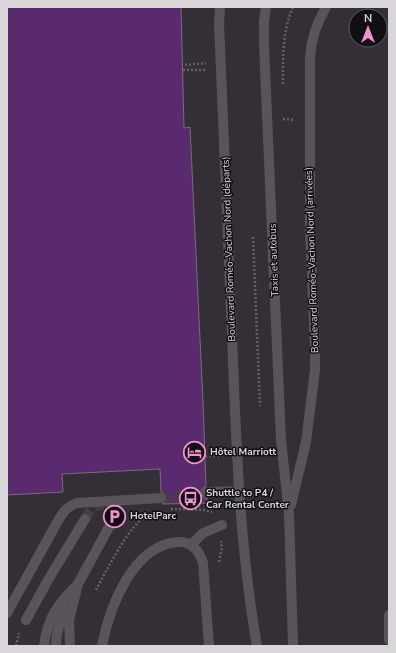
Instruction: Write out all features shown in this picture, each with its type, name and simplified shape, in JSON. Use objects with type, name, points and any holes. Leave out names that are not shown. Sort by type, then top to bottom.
[{"type":"street","name":"Boulevard Roméo-Vachon Nord (départs)","points":[[220,7],[219,25],[234,388],[242,530],[249,600],[257,646]]},
{"type":"street","name":"Taxis et autobus","points":[[266,7],[264,21],[264,45],[281,440],[289,513]]},
{"type":"street","name":"Boulevard Roméo-Vachon Nord (arrivées)","points":[[289,513],[306,442],[314,376],[315,348],[309,199],[310,58],[311,42],[314,30],[326,7]]},
{"type":"street","points":[[206,492],[240,491]]},
{"type":"street","points":[[7,613],[67,508],[77,503],[161,498]]},
{"type":"street","points":[[289,513],[293,646]]},
{"type":"street","points":[[70,646],[69,620],[78,584],[115,516]]},
{"type":"street","points":[[26,620],[85,519]]},
{"type":"street","points":[[191,545],[203,533],[222,525]]},
{"type":"street","points":[[102,646],[108,620],[118,597],[134,569],[143,558],[159,547],[177,542],[191,545],[200,554],[204,563],[209,646]]},
{"type":"street","points":[[44,646],[47,627],[51,619],[62,600],[78,584]]},
{"type":"street","points":[[56,646],[59,624],[64,614],[73,603]]},
{"type":"street","points":[[389,615],[389,640]]},
{"type":"path","points":[[283,89],[284,41],[287,21],[293,7]]},
{"type":"path","points":[[185,65],[221,66]]},
{"type":"path","points":[[183,70],[221,66]]},
{"type":"path","points":[[283,112],[283,120]]},
{"type":"path","points":[[253,237],[260,406]]},
{"type":"path","points":[[205,457],[223,455]]},
{"type":"path","points":[[176,504],[176,509]]},
{"type":"path","points":[[165,510],[204,510],[214,513]]},
{"type":"path","points":[[96,590],[106,570],[136,525],[154,512]]},
{"type":"path","points":[[16,646],[20,630]]},
{"type":"shaded area","points":[[7,7],[389,7],[389,646],[7,646]]},
{"type":"building","points":[[7,7],[181,7],[184,128],[190,127],[203,402],[206,486],[202,489],[201,493],[204,498],[207,498],[207,503],[162,504],[167,501],[167,498],[166,494],[161,492],[160,469],[62,474],[63,492],[7,495]]},
{"type":"tunnel","points":[[161,498],[207,492]]},
{"type":"tunnel","points":[[85,519],[92,509],[106,504],[116,507],[118,510],[115,516]]},
{"type":"place","name":"Hôtel Marriott","points":[[195,452]]},
{"type":"place","name":"Shuttle to P4 / Car Rental Center","points":[[190,499]]},
{"type":"place","name":"HotelParc","points":[[115,516]]}]
